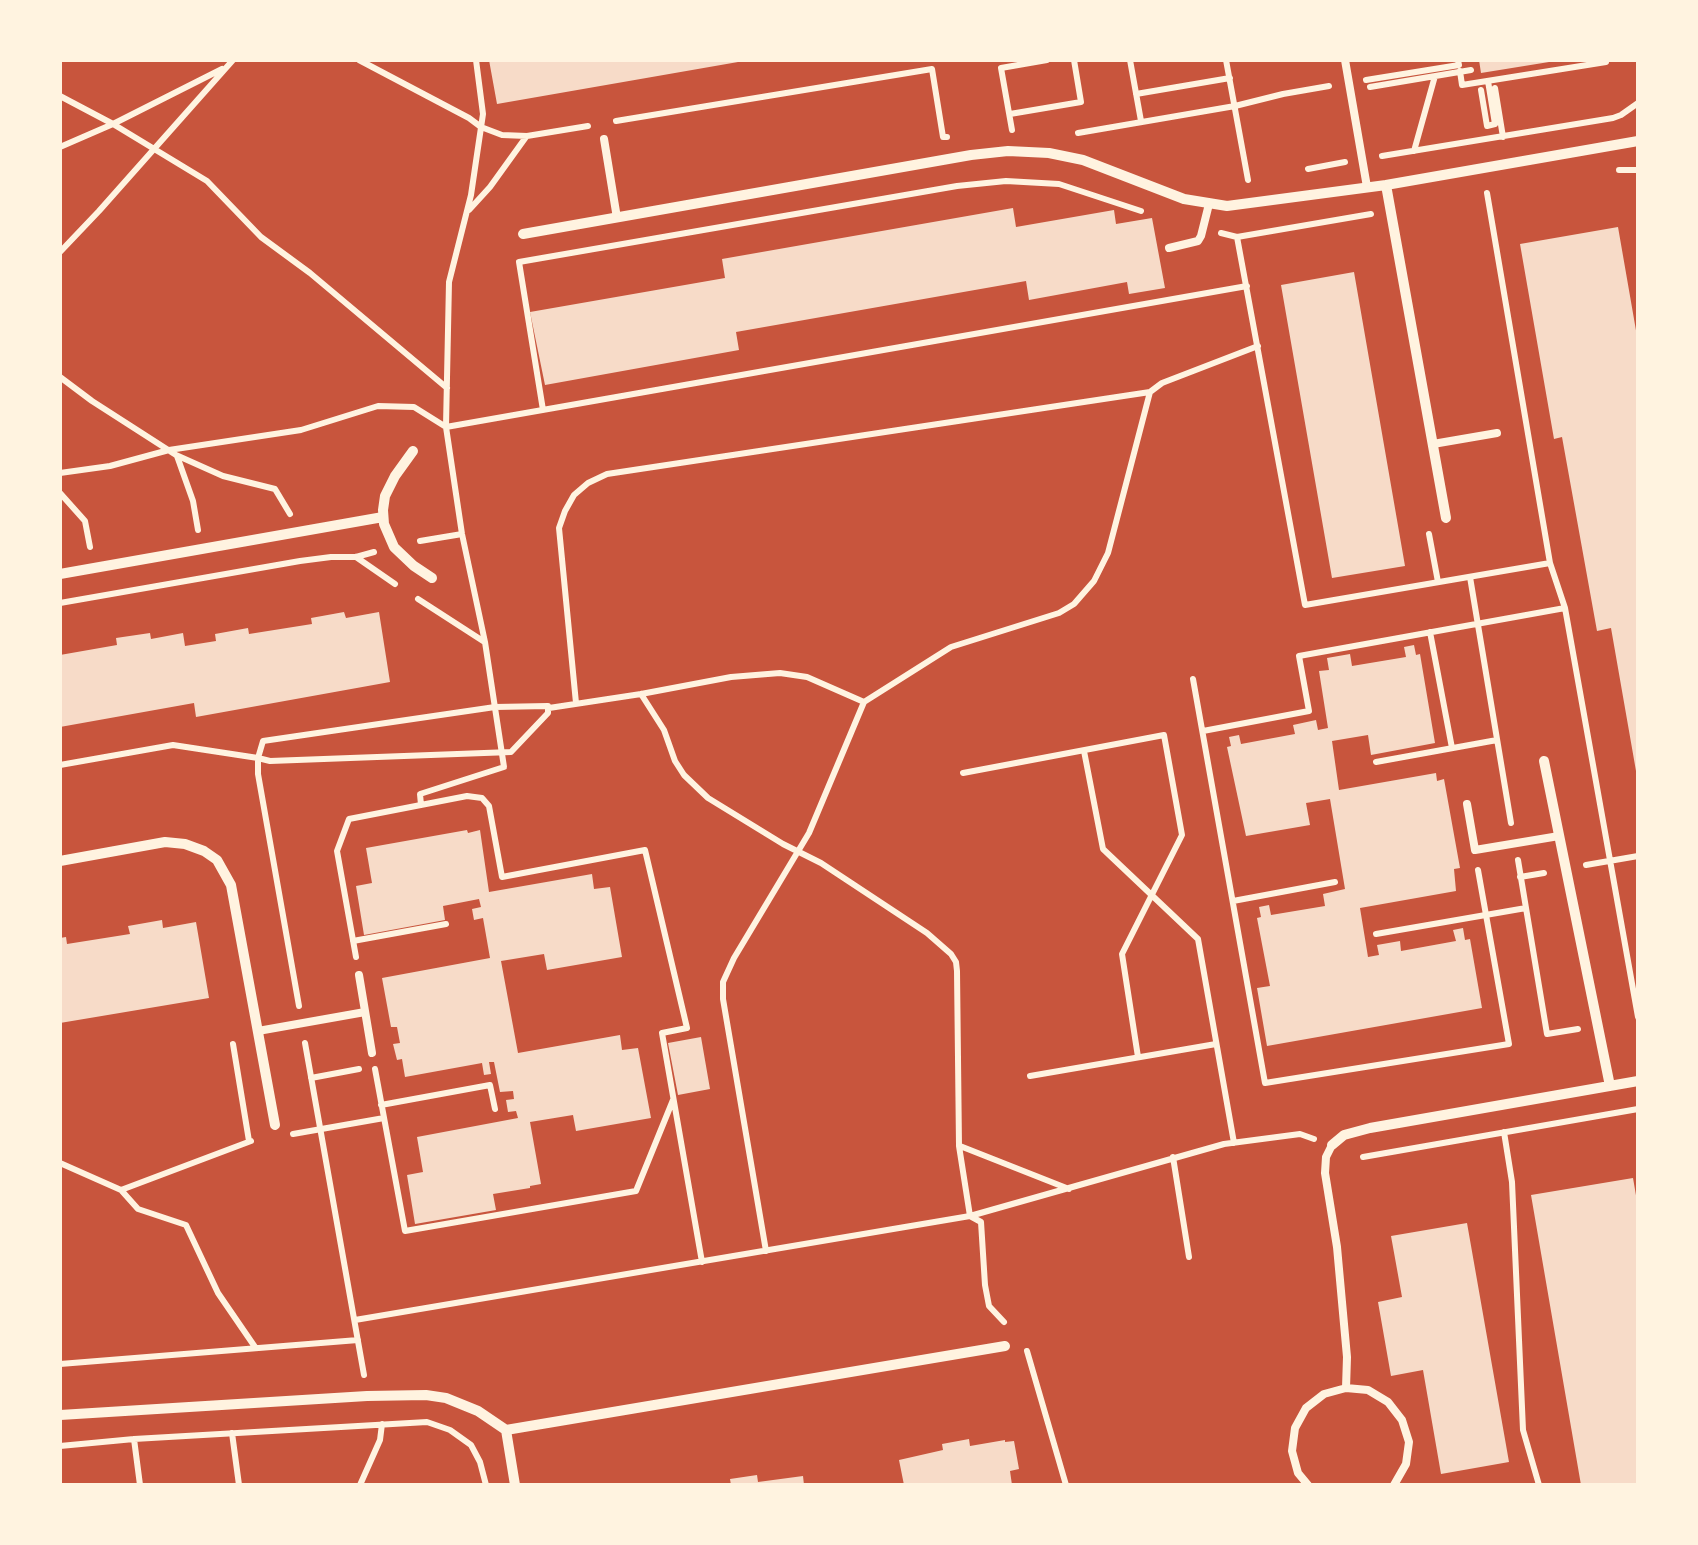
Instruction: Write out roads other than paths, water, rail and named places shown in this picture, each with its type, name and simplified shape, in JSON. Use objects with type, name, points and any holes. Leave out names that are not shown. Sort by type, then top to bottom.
[{"type":"street","points":[[524,234],[1008,151],[1083,160],[1184,199],[1244,206],[1638,142]]},
{"type":"street","points":[[1386,185],[1446,518]]},
{"type":"street","points":[[413,452],[388,488],[383,517],[394,548],[432,578]]},
{"type":"street","points":[[60,574],[383,517]]},
{"type":"street","points":[[1544,761],[1610,1086]]},
{"type":"street","points":[[60,860],[165,842],[185,844],[217,860],[231,885],[276,1131]]},
{"type":"street","points":[[1332,1145],[1344,1136],[1370,1128],[1638,1081]]},
{"type":"street","points":[[60,1415],[426,1395],[446,1398],[478,1411],[506,1430],[1005,1346]]},
{"type":"street","points":[[506,1430],[515,1485]]},
{"type":"lane","points":[[1344,60],[1366,187]]},
{"type":"lane","points":[[604,139],[617,218]]},
{"type":"lane","points":[[1169,248],[1198,241],[1209,204]]},
{"type":"lane","points":[[1433,444],[1496,433]]},
{"type":"lane","points":[[1467,804],[1475,850],[1559,836]]},
{"type":"lane","points":[[359,975],[372,1053]]},
{"type":"lane","points":[[258,1031],[365,1012]]},
{"type":"lane","points":[[1332,1145],[1326,1156],[1325,1173],[1337,1246],[1347,1356],[1346,1388]]},
{"type":"lane","points":[[1308,1485],[1298,1472],[1292,1451],[1294,1428],[1306,1408],[1324,1394],[1346,1388],[1368,1390],[1388,1402],[1402,1420],[1408,1442],[1406,1464],[1394,1485]]}]
